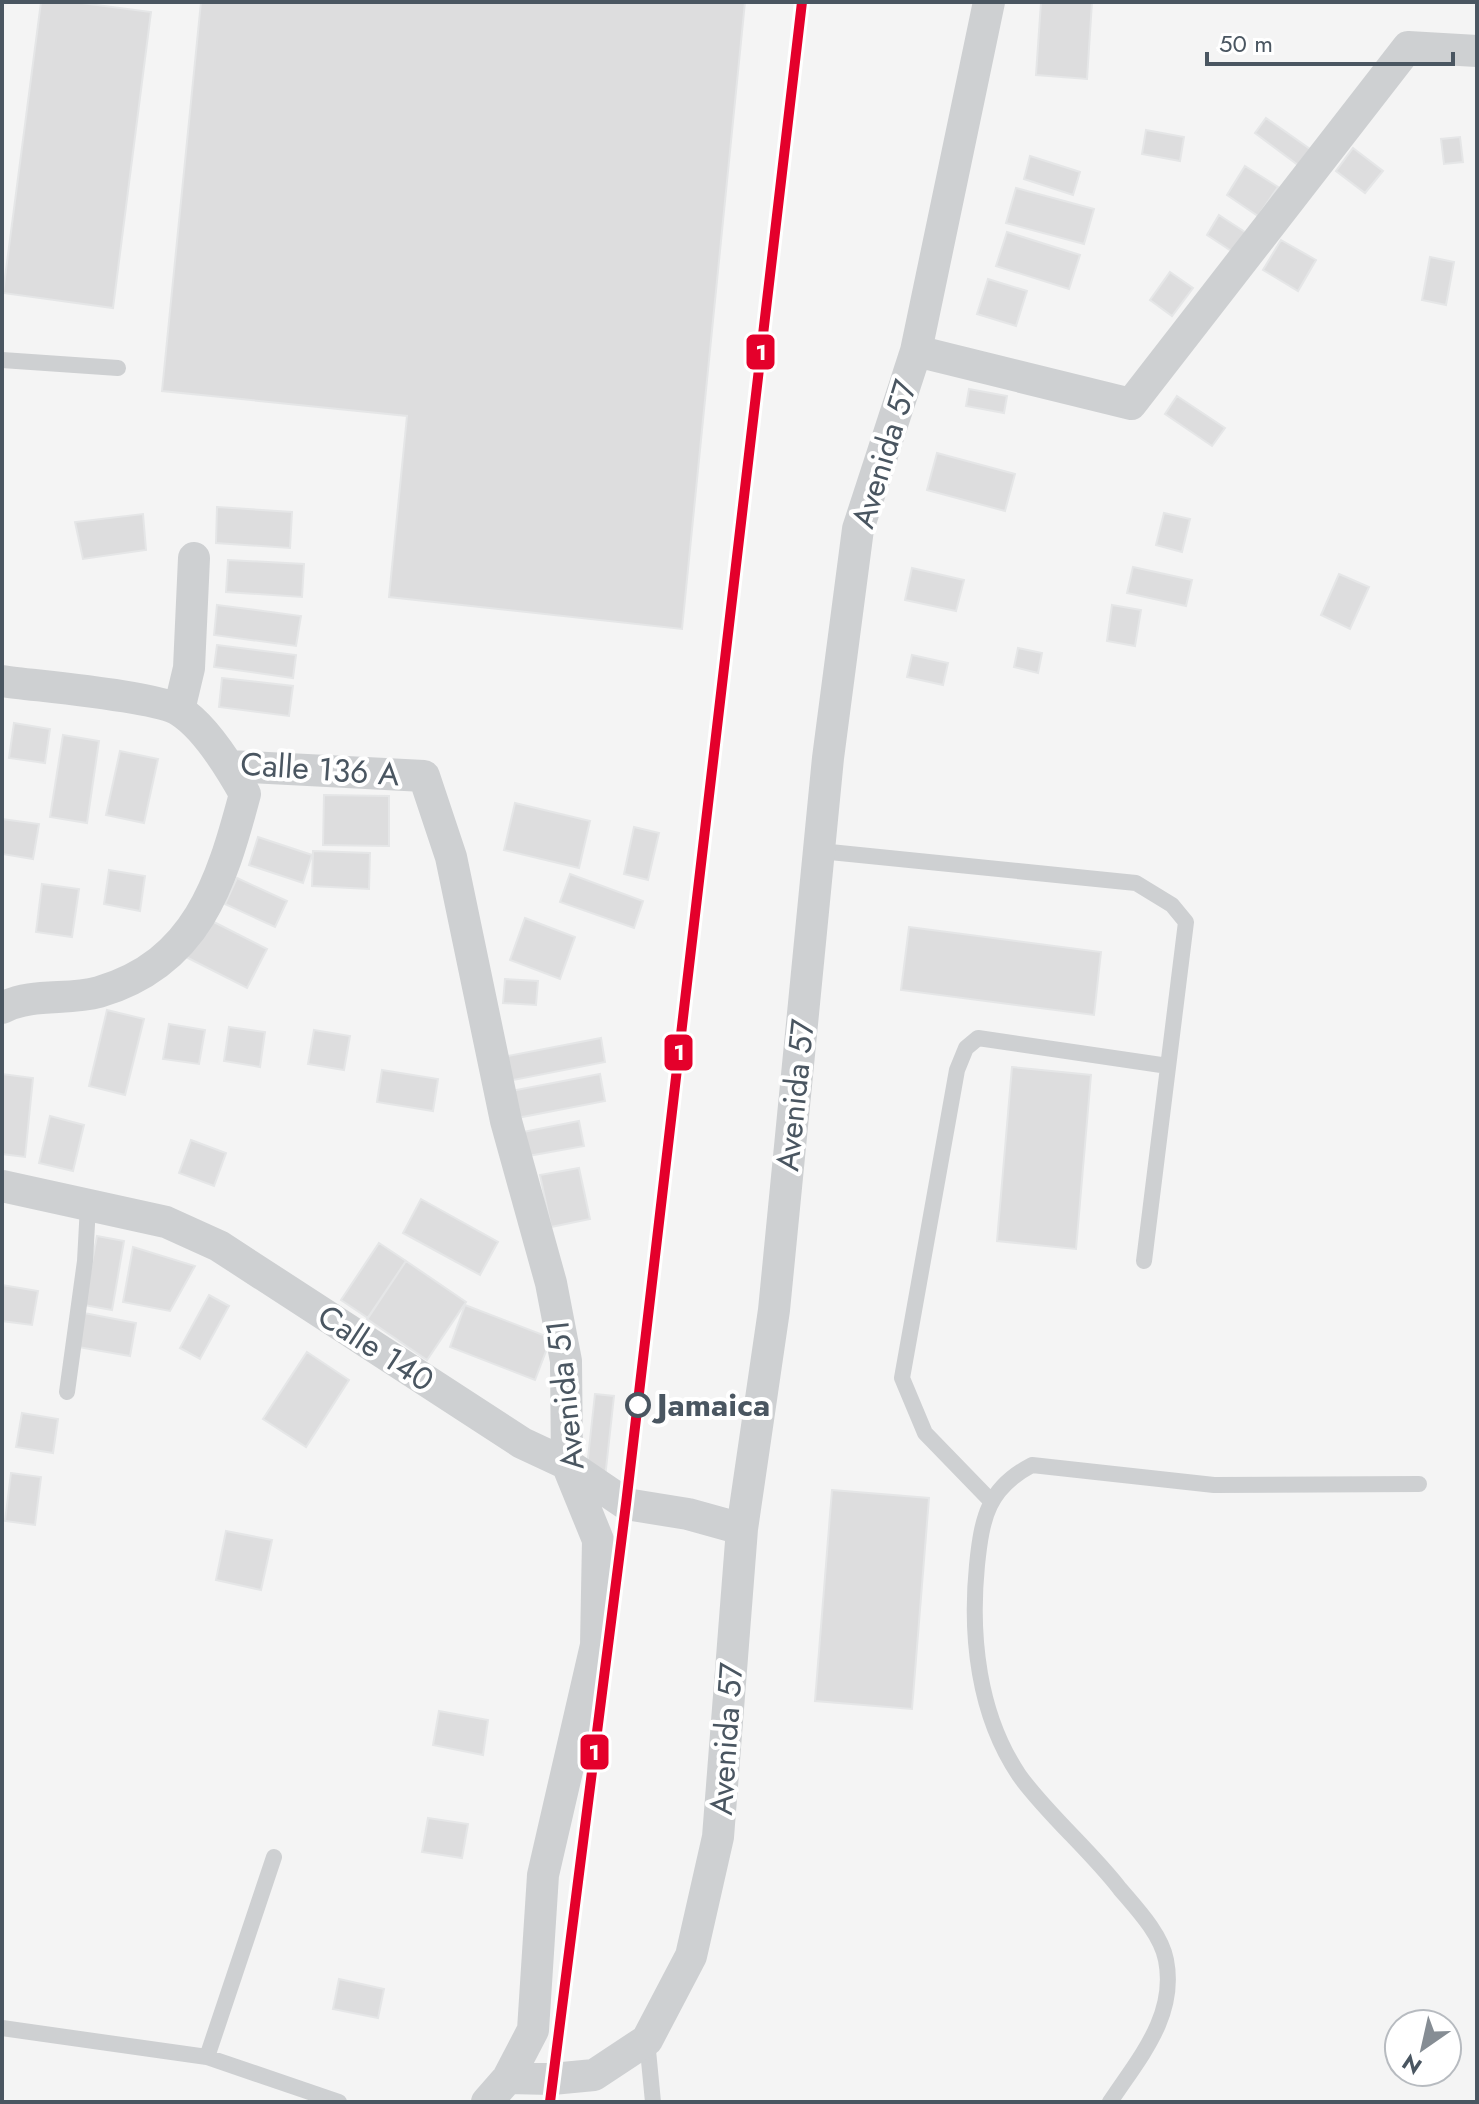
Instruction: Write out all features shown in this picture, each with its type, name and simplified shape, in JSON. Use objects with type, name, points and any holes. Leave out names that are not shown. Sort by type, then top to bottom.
[{"type":"street","name":"Avenida 57","points":[[498,2090],[552,2079],[594,2075],[647,2040],[691,1956],[718,1837],[742,1529],[774,1310],[828,758],[858,529],[916,351],[989,2]]},
{"type":"street","points":[[916,351],[1131,404],[1408,47],[1477,51]]},
{"type":"street","points":[[2,681],[179,710],[189,668],[194,558]]},
{"type":"street","name":"Calle 136 A","points":[[179,710],[230,766],[424,776]]},
{"type":"street","points":[[2,1008],[18,1000],[98,993],[152,969],[180,948],[224,868],[237,825],[245,794],[230,766]]},
{"type":"street","name":"Avenida 51","points":[[424,776],[451,857],[506,1121],[551,1283],[566,1361],[567,1464],[598,1540],[596,1645],[543,1875],[533,2030],[498,2090]]},
{"type":"street","name":"Calle 140","points":[[2,1186],[166,1222],[219,1246],[522,1443],[567,1464],[626,1504],[688,1514],[742,1529]]},
{"type":"lane","points":[[2,360],[118,368]]},
{"type":"lane","points":[[820,851],[1136,883],[1172,905],[1186,922],[1144,1261]]},
{"type":"lane","points":[[990,1500],[925,1433],[902,1378],[957,1070],[966,1048],[978,1038],[1168,1066]]},
{"type":"lane","points":[[67,1392],[85,1261],[88,1206]]},
{"type":"lane","points":[[1110,2102],[1156,2034],[1169,1990],[1165,1956],[1148,1924],[1100,1862],[1020,1776],[988,1715],[972,1616],[979,1546],[990,1500],[1009,1477],[1032,1465],[1214,1485],[1419,1484]]},
{"type":"lane","points":[[207,2057],[274,1857]]},
{"type":"lane","points":[[2,2028],[207,2057],[339,2102]]},
{"type":"lane","points":[[647,2040],[653,2102]]},
{"type":"building","points":[[41,2],[74,2],[151,12],[113,308],[3,293]]},
{"type":"building","points":[[201,2],[745,2],[682,629],[389,597],[407,416],[162,391]]},
{"type":"building","points":[[1041,2],[1092,2],[1087,79],[1036,75]]},
{"type":"building","points":[[1266,118],[1310,149],[1298,165],[1255,133]]},
{"type":"building","points":[[1146,130],[1184,137],[1180,161],[1142,154]]},
{"type":"building","points":[[1460,137],[1463,162],[1444,164],[1441,139]]},
{"type":"building","points":[[1353,148],[1383,171],[1365,193],[1336,171]]},
{"type":"building","points":[[1030,156],[1080,172],[1073,195],[1024,179]]},
{"type":"building","points":[[1245,166],[1278,187],[1258,216],[1227,195]]},
{"type":"building","points":[[1016,188],[1094,209],[1084,244],[1006,223]]},
{"type":"building","points":[[1219,215],[1248,234],[1236,254],[1207,235]]},
{"type":"building","points":[[1007,232],[1080,255],[1069,289],[996,266]]},
{"type":"building","points":[[1281,240],[1316,260],[1298,291],[1263,270]]},
{"type":"building","points":[[1430,257],[1454,262],[1446,305],[1422,300]]},
{"type":"building","points":[[1170,272],[1193,288],[1172,316],[1150,300]]},
{"type":"building","points":[[988,279],[1027,291],[1016,326],[977,314]]},
{"type":"building","points":[[969,389],[1007,396],[1004,413],[966,406]]},
{"type":"building","points":[[1177,396],[1225,428],[1212,446],[1165,414]]},
{"type":"building","points":[[937,453],[1015,474],[1005,511],[927,490]]},
{"type":"building","points":[[217,507],[292,512],[290,548],[216,543]]},
{"type":"building","points":[[1164,513],[1190,519],[1182,552],[1156,545]]},
{"type":"building","points":[[143,514],[146,550],[83,559],[75,522]]},
{"type":"building","points":[[228,560],[304,564],[302,597],[226,592]]},
{"type":"building","points":[[1133,567],[1192,580],[1186,606],[1127,593]]},
{"type":"building","points":[[912,568],[964,580],[956,611],[905,600]]},
{"type":"building","points":[[1339,574],[1369,587],[1350,629],[1321,615]]},
{"type":"building","points":[[217,605],[301,616],[296,646],[214,635]]},
{"type":"building","points":[[1112,605],[1141,610],[1135,646],[1107,641]]},
{"type":"building","points":[[217,645],[296,655],[293,678],[214,667]]},
{"type":"building","points":[[1018,648],[1042,653],[1038,673],[1014,667]]},
{"type":"building","points":[[912,655],[948,663],[943,685],[907,677]]},
{"type":"building","points":[[222,678],[293,686],[289,716],[219,707]]},
{"type":"building","points":[[14,723],[50,729],[45,763],[9,758]]},
{"type":"building","points":[[63,735],[99,741],[87,823],[50,817]]},
{"type":"building","points":[[120,751],[158,759],[144,823],[106,815]]},
{"type":"building","points":[[324,795],[389,796],[389,846],[323,845]]},
{"type":"building","points":[[515,803],[590,821],[579,868],[504,850]]},
{"type":"building","points":[[2,819],[39,824],[33,859],[2,854]]},
{"type":"building","points":[[634,827],[659,833],[648,880],[624,874]]},
{"type":"building","points":[[258,837],[312,855],[303,883],[249,865]]},
{"type":"building","points":[[313,851],[370,853],[369,889],[312,886]]},
{"type":"building","points":[[109,870],[145,876],[140,911],[104,904]]},
{"type":"building","points":[[570,874],[643,901],[634,928],[560,902]]},
{"type":"building","points":[[237,878],[287,901],[275,927],[225,904]]},
{"type":"building","points":[[42,884],[79,889],[72,937],[36,932]]},
{"type":"building","points":[[206,918],[267,949],[247,988],[186,957]]},
{"type":"building","points":[[525,918],[575,937],[560,979],[510,960]]},
{"type":"building","points":[[909,927],[1101,952],[1094,1015],[901,990]]},
{"type":"building","points":[[505,979],[538,981],[536,1005],[503,1003]]},
{"type":"building","points":[[107,1010],[144,1019],[125,1095],[89,1086]]},
{"type":"building","points":[[169,1024],[205,1030],[199,1064],[163,1059]]},
{"type":"building","points":[[229,1027],[265,1032],[260,1067],[224,1061]]},
{"type":"building","points":[[314,1030],[350,1036],[344,1070],[308,1064]]},
{"type":"building","points":[[601,1038],[605,1062],[508,1081],[503,1057]]},
{"type":"building","points":[[1012,1067],[1091,1075],[1076,1249],[997,1241]]},
{"type":"building","points":[[382,1070],[438,1079],[433,1111],[377,1102]]},
{"type":"building","points":[[2,1074],[33,1078],[25,1157],[2,1154]]},
{"type":"building","points":[[600,1074],[605,1101],[517,1118],[511,1091]]},
{"type":"building","points":[[50,1116],[84,1125],[73,1171],[39,1163]]},
{"type":"building","points":[[579,1121],[584,1146],[528,1156],[523,1132]]},
{"type":"building","points":[[191,1140],[226,1153],[214,1186],[179,1173]]},
{"type":"building","points":[[579,1168],[590,1219],[551,1227],[540,1175]]},
{"type":"building","points":[[421,1199],[498,1242],[480,1275],[403,1233]]},
{"type":"building","points":[[97,1236],[124,1241],[112,1310],[84,1305]]},
{"type":"building","points":[[379,1243],[406,1261],[368,1318],[341,1300]]},
{"type":"building","points":[[133,1247],[195,1266],[170,1311],[123,1302]]},
{"type":"building","points":[[406,1261],[466,1302],[427,1360],[367,1319]]},
{"type":"building","points":[[2,1285],[38,1291],[32,1325],[2,1321]]},
{"type":"building","points":[[209,1295],[229,1306],[200,1359],[180,1348]]},
{"type":"building","points":[[465,1305],[551,1338],[535,1380],[450,1347]]},
{"type":"building","points":[[84,1313],[136,1323],[130,1356],[78,1347]]},
{"type":"building","points":[[307,1352],[349,1380],[306,1447],[263,1419]]},
{"type":"building","points":[[595,1394],[614,1396],[605,1478],[586,1476]]},
{"type":"building","points":[[22,1413],[58,1419],[53,1453],[16,1447]]},
{"type":"building","points":[[11,1473],[41,1477],[35,1525],[5,1521]]},
{"type":"building","points":[[832,1490],[929,1498],[912,1709],[815,1701]]},
{"type":"building","points":[[226,1531],[272,1540],[261,1590],[216,1580]]},
{"type":"building","points":[[439,1711],[488,1720],[483,1755],[433,1745]]},
{"type":"building","points":[[428,1818],[468,1824],[462,1858],[422,1852]]},
{"type":"building","points":[[339,1979],[384,1989],[378,2018],[333,2009]]},
{"type":"transit line","name":"1","points":[[550,2102],[626,1504],[802,2]]},
{"type":"place","name":"Jamaica","points":[[638,1405]]}]
